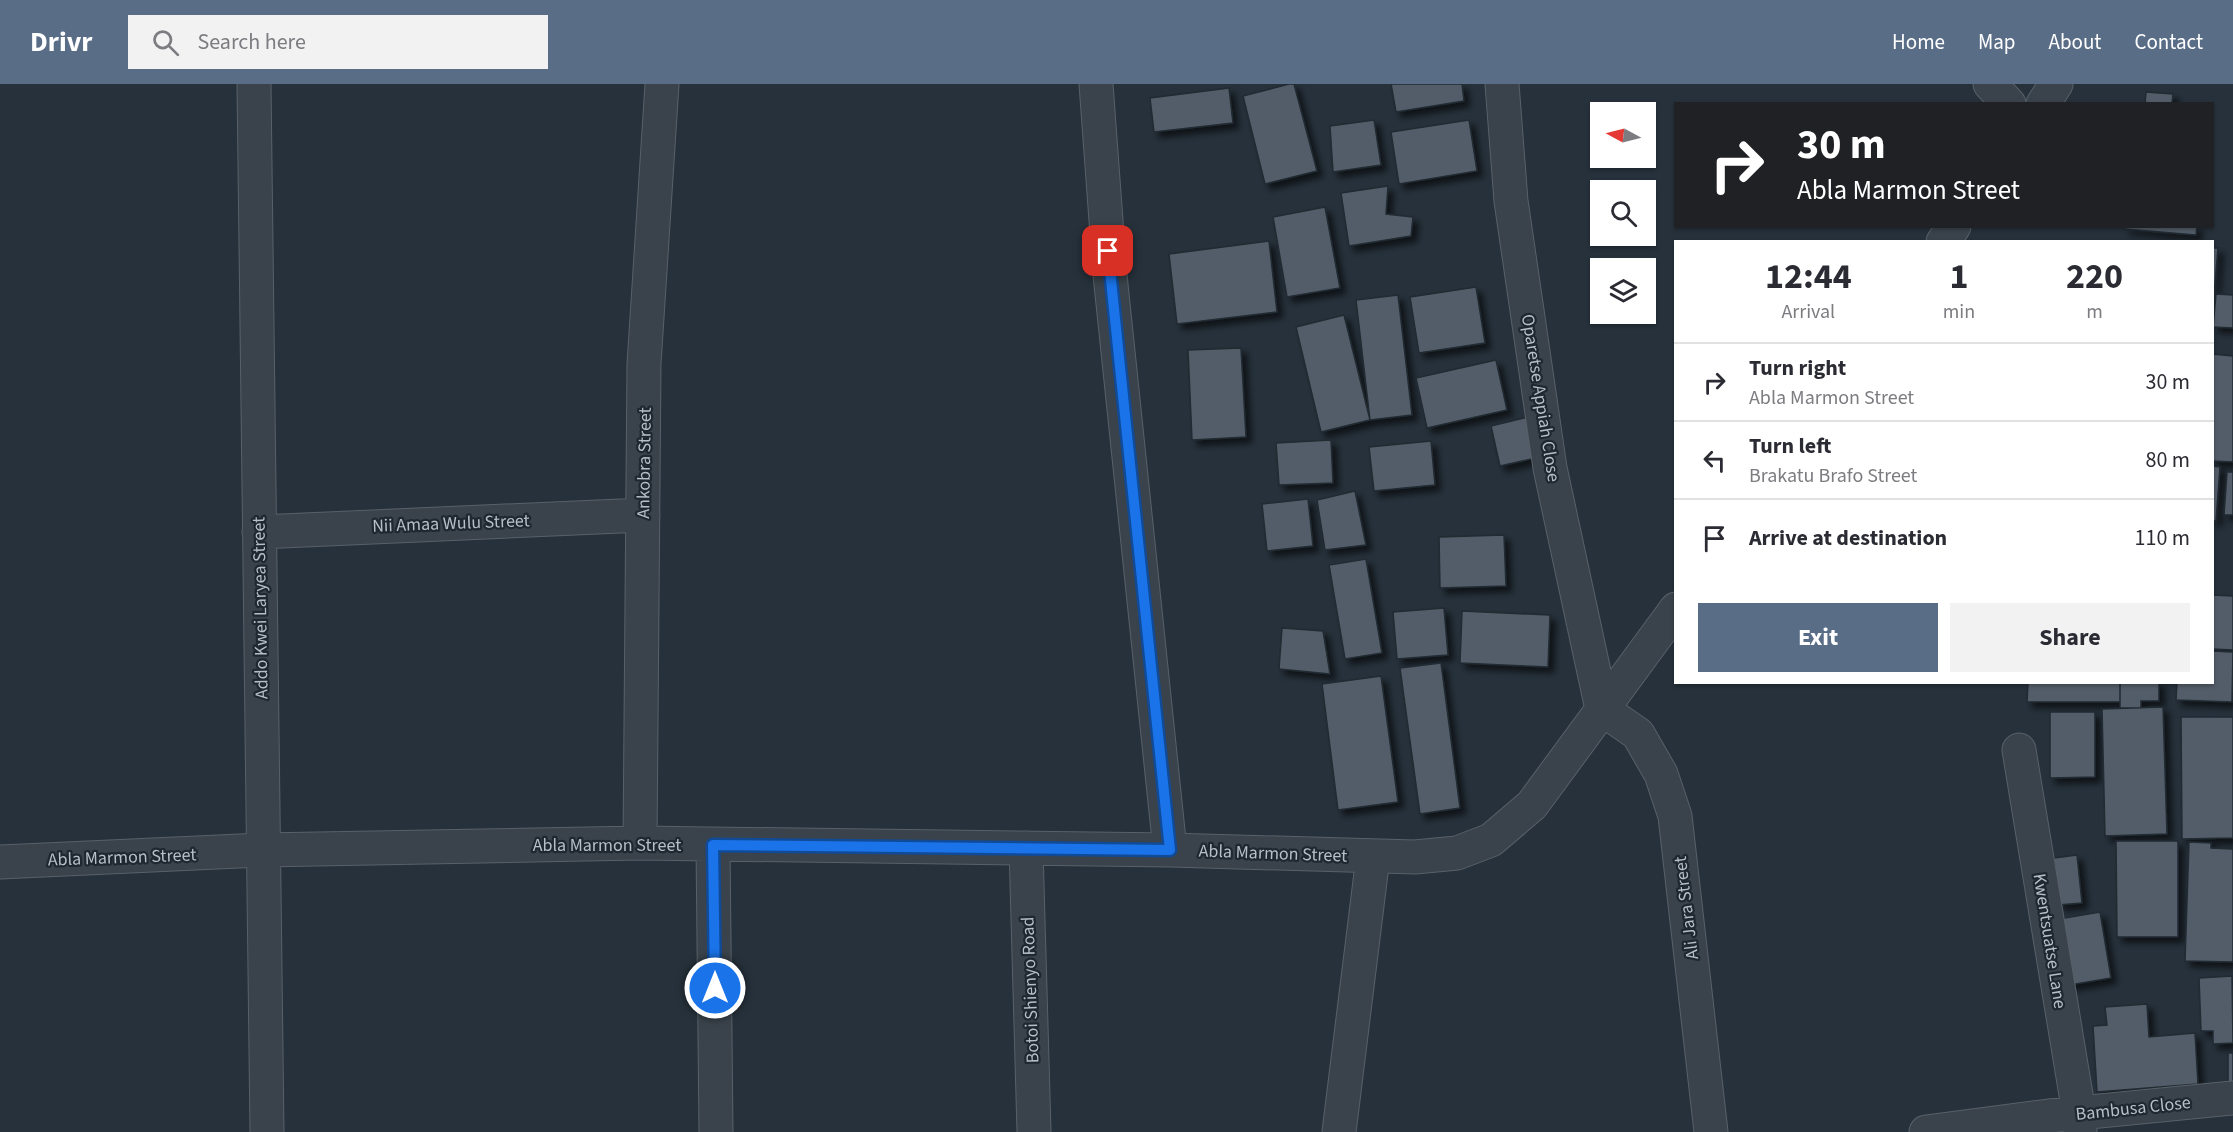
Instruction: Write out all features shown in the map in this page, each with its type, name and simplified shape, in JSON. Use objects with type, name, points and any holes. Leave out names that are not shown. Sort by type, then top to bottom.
[{"type":"street","name":"Addo Kwei Laryea Street","points":[[254,84],[267,1132]]},
{"type":"street","name":"Ankobra Street","points":[[640,843],[644,364],[662,84]]},
{"type":"street","points":[[1096,84],[1110,275],[1170,850]]},
{"type":"street","name":"Oparetse Appiah Close","points":[[1502,84],[1511,201],[1550,468],[1602,709]]},
{"type":"street","points":[[1989,84],[2007,102]]},
{"type":"street","points":[[2044,102],[2056,84]]},
{"type":"street","name":"Nii Amaa Wulu Street","points":[[259,532],[643,515]]},
{"type":"street","name":"Abla Marmon Street","points":[[0,862],[262,850],[640,843],[1170,850],[1415,857],[1457,853],[1491,840],[1532,806],[1674,612]]},
{"type":"street","name":"Ali Jara Street","points":[[1602,709],[1638,734],[1661,774],[1674,816],[1711,1132]]},
{"type":"street","name":"Kwentsuatse Lane","points":[[2019,750],[2079,1123]]},
{"type":"street","points":[[713,845],[716,1132]]},
{"type":"street","name":"Botoi Shienyo Road","points":[[1026,848],[1034,1132]]},
{"type":"street","points":[[1339,1132],[1373,856]]},
{"type":"street","name":"Bambusa Close","points":[[1926,1132],[2079,1123],[2233,1098]]},
{"type":"building","points":[[1294,84],[1317,171],[1265,184],[1243,96]]},
{"type":"building","points":[[1391,84],[1462,84],[1464,101],[1396,112]]},
{"type":"building","points":[[1229,88],[1233,123],[1154,132],[1150,98]]},
{"type":"building","points":[[2146,92],[2173,94],[2172,102],[2145,102]]},
{"type":"building","points":[[1374,120],[1381,165],[1333,172],[1330,126]]},
{"type":"building","points":[[1469,120],[1477,171],[1399,184],[1391,132]]},
{"type":"building","points":[[1388,186],[1386,214],[1413,217],[1411,236],[1349,246],[1341,193]]},
{"type":"building","points":[[1325,207],[1340,288],[1287,297],[1273,217]]},
{"type":"building","points":[[2124,228],[2197,228],[2196,235]]},
{"type":"building","points":[[1269,241],[1277,312],[1177,324],[1169,254]]},
{"type":"building","points":[[2214,248],[2218,248],[2214,295]]},
{"type":"building","points":[[1476,287],[1485,343],[1419,353],[1410,297]]},
{"type":"building","points":[[2216,294],[2233,295],[2233,328],[2214,327]]},
{"type":"building","points":[[1398,295],[1412,415],[1370,420],[1356,300]]},
{"type":"building","points":[[1344,315],[1370,420],[1321,432],[1296,327]]},
{"type":"building","points":[[1241,348],[1246,437],[1192,440],[1188,350]]},
{"type":"building","points":[[2214,354],[2233,356],[2233,462],[2214,461]]},
{"type":"building","points":[[1496,360],[1507,410],[1427,428],[1416,378]]},
{"type":"building","points":[[1528,417],[1536,458],[1500,466],[1491,426]]},
{"type":"building","points":[[1331,440],[1333,483],[1279,485],[1276,443]]},
{"type":"building","points":[[1431,441],[1435,485],[1374,491],[1369,447]]},
{"type":"building","points":[[2214,466],[2220,467],[2216,521],[2214,521]]},
{"type":"building","points":[[2227,472],[2233,472],[2233,515],[2224,515]]},
{"type":"building","points":[[1355,491],[1366,545],[1325,550],[1317,500]]},
{"type":"building","points":[[1308,499],[1313,546],[1267,551],[1262,504]]},
{"type":"building","points":[[1504,535],[1506,586],[1440,588],[1439,537]]},
{"type":"building","points":[[1366,559],[1382,653],[1345,659],[1329,565]]},
{"type":"building","points":[[2214,595],[2233,596],[2233,650],[2214,649]]},
{"type":"building","points":[[1444,608],[1448,655],[1397,659],[1393,612]]},
{"type":"building","points":[[1462,611],[1550,615],[1548,667],[1460,663]]},
{"type":"building","points":[[1282,628],[1323,631],[1330,674],[1279,669]]},
{"type":"building","points":[[2214,651],[2233,652],[2232,702],[2176,700],[2177,684],[2214,684]]},
{"type":"building","points":[[1441,663],[1460,808],[1420,814],[1400,668]]},
{"type":"building","points":[[1381,676],[1398,802],[1338,810],[1322,684]]},
{"type":"building","points":[[2028,684],[2120,684],[2120,702],[2027,702]]},
{"type":"building","points":[[2120,684],[2159,684],[2159,701],[2141,701],[2141,708],[2120,708]]},
{"type":"building","points":[[2163,707],[2167,834],[2105,836],[2102,709]]},
{"type":"building","points":[[2050,712],[2095,712],[2095,777],[2050,778]]},
{"type":"building","points":[[2181,717],[2233,717],[2233,838],[2182,839]]},
{"type":"building","points":[[2116,841],[2178,841],[2178,937],[2117,937]]},
{"type":"building","points":[[2189,842],[2211,843],[2211,848],[2233,849],[2233,962],[2185,961]]},
{"type":"building","points":[[2077,855],[2082,903],[2058,905],[2054,858]]},
{"type":"building","points":[[2100,912],[2111,978],[2064,986],[2053,920]]},
{"type":"building","points":[[2232,976],[2233,1043],[2213,1044],[2213,1031],[2201,1031],[2199,978]]},
{"type":"building","points":[[2147,1004],[2149,1037],[2195,1033],[2198,1084],[2097,1092],[2093,1026],[2107,1025],[2105,1007]]},
{"type":"building","points":[[2228,1053],[2233,1053],[2233,1083],[2228,1083]]},
{"type":"route","points":[[715,988],[713,845],[1170,850],[1108,251]]}]
